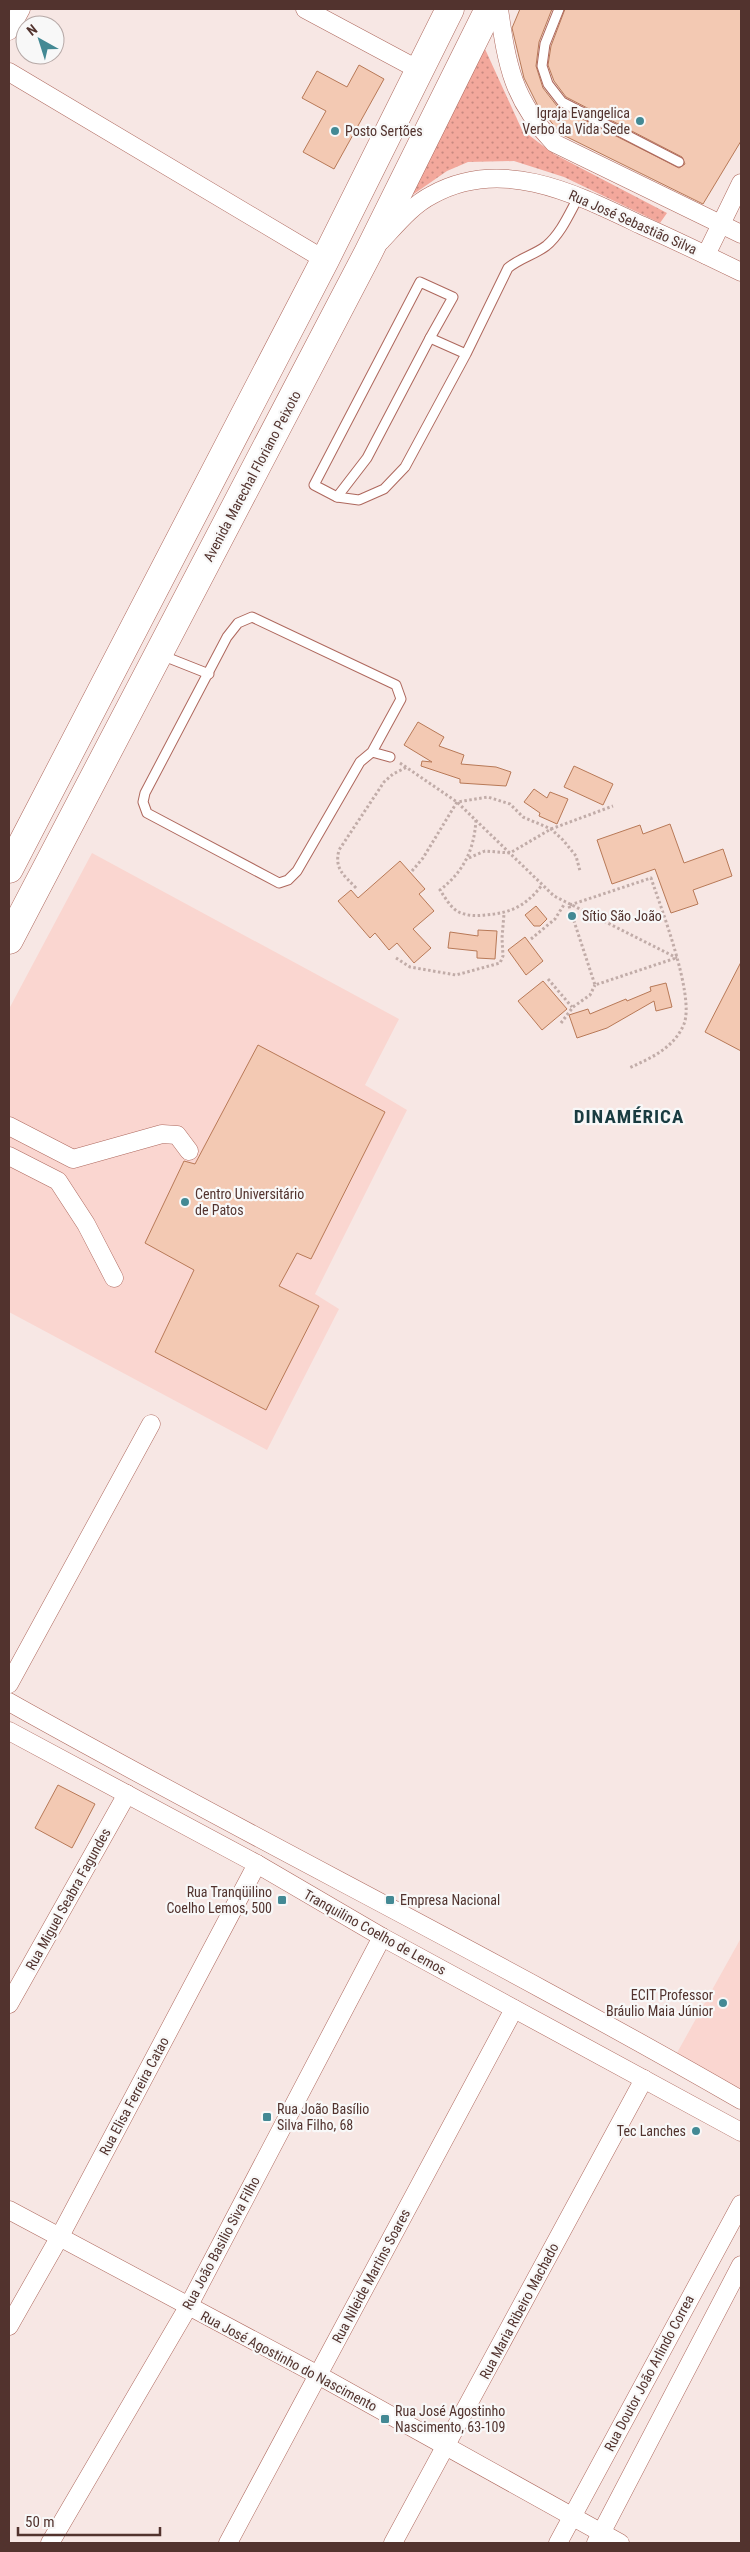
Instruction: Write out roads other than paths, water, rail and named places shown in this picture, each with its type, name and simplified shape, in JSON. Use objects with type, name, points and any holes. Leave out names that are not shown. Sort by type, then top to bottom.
[{"type":"main road","points":[[9,869],[325,260],[450,9]]},
{"type":"main road","name":"Avenida Marechal Floriano Peixoto","points":[[9,940],[368,253],[489,9]]},
{"type":"street","points":[[9,31],[21,9]]},
{"type":"street","points":[[305,9],[419,70]]},
{"type":"street","points":[[499,9],[504,42],[515,88],[535,122],[554,142],[741,234]]},
{"type":"street","points":[[9,72],[325,260]]},
{"type":"street","name":"Rua José Sebastião Silva","points":[[368,253],[408,213],[431,195],[463,182],[491,178],[526,180],[579,196],[741,272]]},
{"type":"street","points":[[706,255],[741,183]]},
{"type":"street","points":[[9,1126],[73,1159],[162,1134],[177,1135],[189,1151]]},
{"type":"street","points":[[9,1156],[58,1181],[86,1224],[114,1278]]},
{"type":"street","points":[[9,1684],[151,1424]]},
{"type":"street","name":"Tranquilino Coelho de Lemos","points":[[11,1707],[606,2022],[741,2100]]},
{"type":"street","name":"Tranquilino Coelho de Lemos","points":[[9,1731],[257,1864],[382,1937],[741,2132]]},
{"type":"street","points":[[157,1810],[168,1790]]},
{"type":"street","name":"Rua Miguel Seabra Fagundes","points":[[9,2004],[128,1794]]},
{"type":"street","name":"Rua Elisa Ferreira Catao","points":[[9,2326],[59,2238],[257,1864]]},
{"type":"street","name":"Rua João Basilio Siva Filho","points":[[50,2543],[188,2307],[382,1937]]},
{"type":"street","name":"Rua Nileide Martins Soares","points":[[228,2543],[514,2009]]},
{"type":"street","name":"Rua Maria Ribeiro Machado","points":[[393,2543],[644,2079]]},
{"type":"street","name":"Rua Doutor João Arlindo Correa","points":[[558,2543],[741,2204]]},
{"type":"street","name":"Rua José Agostinho do Nascimento","points":[[9,2210],[446,2445],[572,2517],[598,2538],[620,2543]]},
{"type":"street","points":[[598,2538],[741,2265]]},
{"type":"lane","points":[[559,9],[545,44],[542,66],[548,84],[562,102],[679,162]]},
{"type":"lane","points":[[337,497],[367,458],[453,297],[420,282],[314,486],[337,497],[359,500],[384,489],[405,467],[466,354],[508,268],[519,259],[547,245],[564,222],[579,196]]},
{"type":"lane","points":[[430,338],[466,354]]},
{"type":"lane","points":[[252,617],[396,686],[401,698],[372,752],[360,762],[298,871],[288,880],[279,883],[147,813],[143,802],[145,793],[227,637],[238,623],[252,617]]},
{"type":"lane","points":[[158,654],[208,674]]},
{"type":"lane","points":[[372,752],[390,757]]},
{"type":"place","name":"Igraja Evangelica Verbo da Vida Sede","points":[[640,121]]},
{"type":"place","name":"Posto Sertões","points":[[335,131]]},
{"type":"place","name":"Sítio São João","points":[[572,916]]},
{"type":"place","name":"Centro Universitário de Patos","points":[[185,1202]]},
{"type":"place","name":"Rua Tranqüilino Coelho Lemos, 500","points":[[282,1900]]},
{"type":"place","name":"Empresa Nacional","points":[[390,1900]]},
{"type":"place","name":"ECIT Professor Bráulio Maia Júnior","points":[[723,2003]]},
{"type":"place","name":"Rua João Basílio Silva Filho, 68","points":[[267,2117]]},
{"type":"place","name":"Tec Lanches","points":[[696,2131]]},
{"type":"place","name":"Rua José Agostinho Nascimento, 63-109","points":[[385,2419]]},
{"type":"district","name":"DINAMÉRICA","points":[[629,1116]]}]
